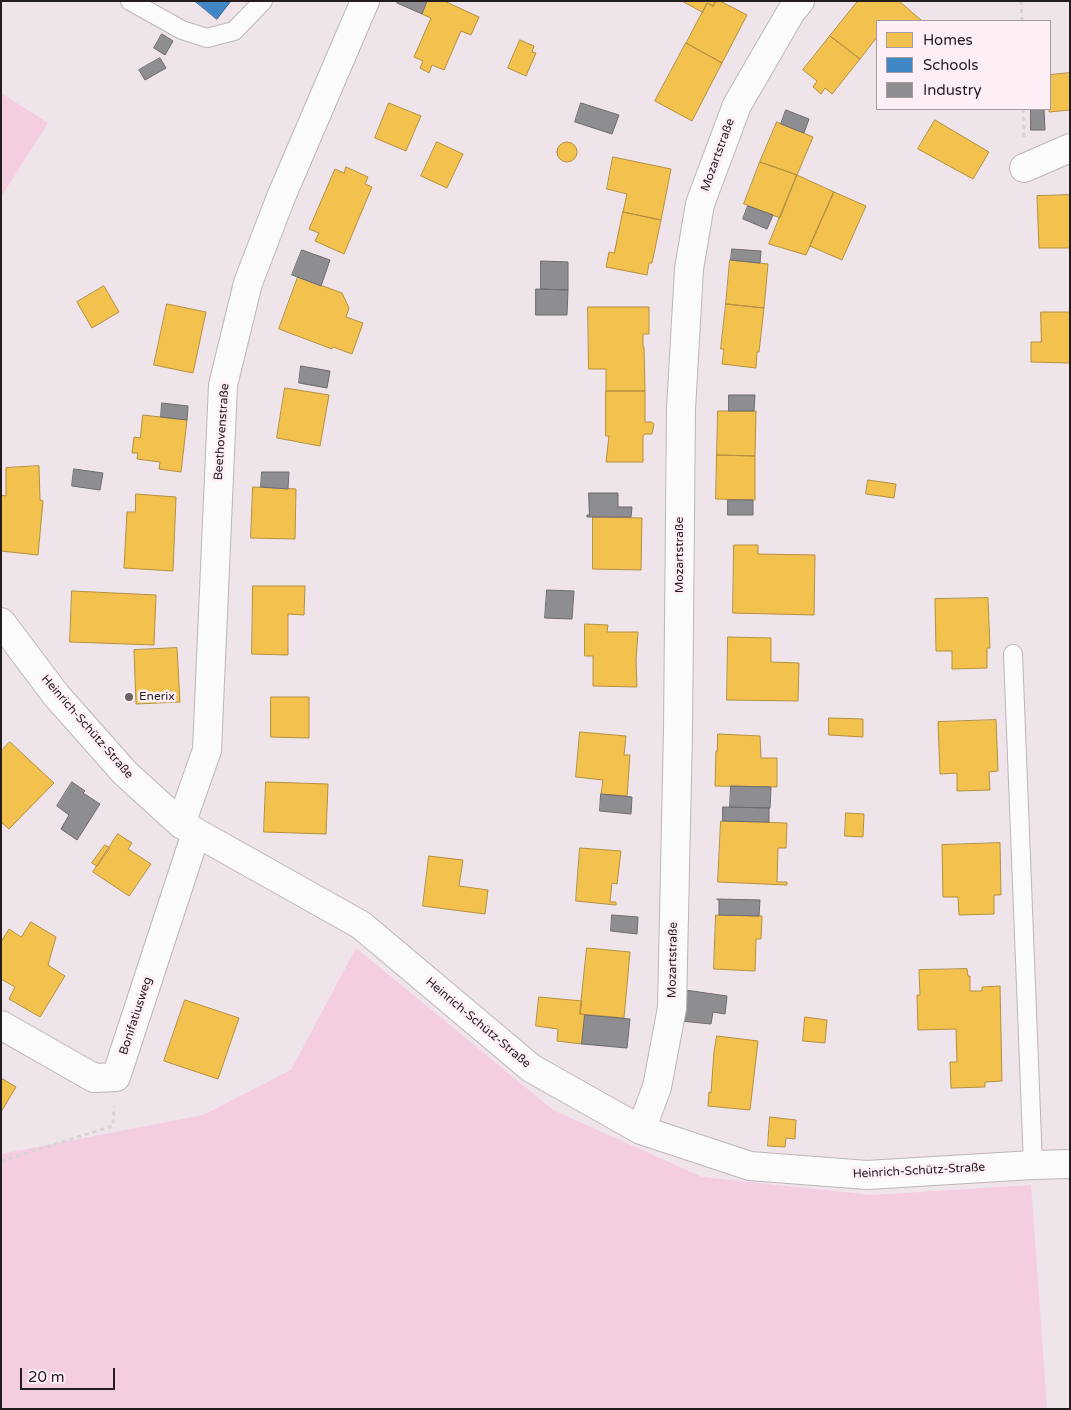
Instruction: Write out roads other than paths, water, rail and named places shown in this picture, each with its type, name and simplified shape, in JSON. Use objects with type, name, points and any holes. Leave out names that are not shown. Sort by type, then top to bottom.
[{"type":"street","name":"Beethovenstraße","points":[[188,829],[207,750],[223,385],[248,283],[281,197],[365,1]]},
{"type":"street","name":"Mozartstraße","points":[[641,1130],[657,1087],[672,1008],[678,740],[681,409],[689,269],[700,204],[737,105],[791,12],[800,1]]},
{"type":"street","points":[[1024,168],[1070,148]]},
{"type":"street","name":"Heinrich-Schütz-Straße","points":[[1,622],[56,695],[118,766],[188,829],[361,925],[531,1068],[641,1130],[750,1166],[867,1175],[1070,1164]]},
{"type":"street","name":"Bonifatiusweg","points":[[1,1026],[94,1078],[116,1077],[188,829]]},
{"type":"lane","points":[[130,1],[182,30],[207,38],[234,31],[263,1]]},
{"type":"lane","points":[[1013,654],[1032,1165]]},
{"type":"place","name":"Enerix","points":[[129,697]]}]
